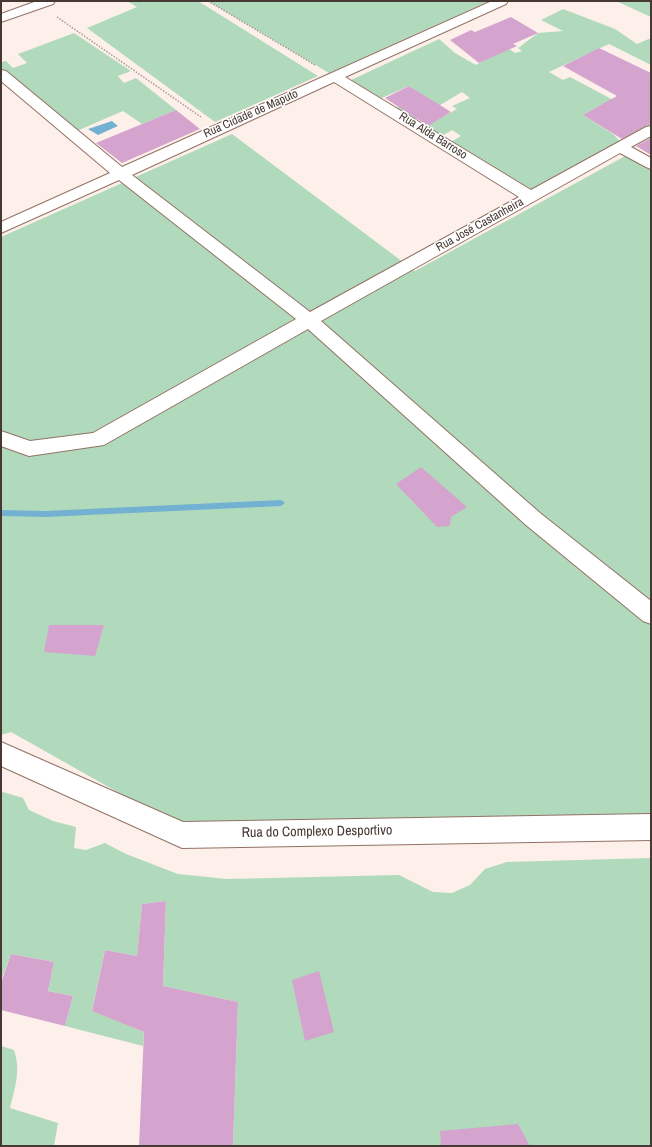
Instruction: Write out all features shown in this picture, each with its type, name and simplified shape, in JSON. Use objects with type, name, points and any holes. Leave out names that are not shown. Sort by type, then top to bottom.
[{"type":"street","name":"Rua Cidade de Maputo","points":[[1,228],[502,1]]},
{"type":"street","points":[[1,18],[44,3]]},
{"type":"street","points":[[1,74],[120,173],[309,320],[533,519],[651,614]]},
{"type":"street","name":"Rua Alda Barroso","points":[[334,76],[531,197]]},
{"type":"street","name":"Rua José Castanheira","points":[[1,438],[29,449],[97,440],[651,130]]},
{"type":"street","points":[[620,147],[651,164]]},
{"type":"street","name":"Rua do Complexo Desportivo","points":[[1,754],[182,835],[651,827]]},
{"type":"path","points":[[208,1],[334,76]]},
{"type":"path","points":[[44,3],[218,129]]},
{"type":"green space","points":[[127,1],[198,1],[318,76],[215,122],[87,28],[137,7]]},
{"type":"green space","points":[[208,1],[489,1],[329,73]]},
{"type":"green space","points":[[616,1],[651,1],[651,17]]},
{"type":"green space","points":[[563,9],[615,29],[637,44],[651,38],[651,65],[609,44],[549,72],[563,80],[570,77],[651,120],[651,125],[632,141],[618,132],[604,104],[583,115],[613,134],[624,145],[531,197],[446,145],[461,136],[452,130],[437,139],[421,129],[457,109],[452,106],[470,98],[462,92],[410,123],[397,107],[421,94],[409,86],[375,101],[349,81],[439,39],[455,53],[476,65],[483,61],[475,57],[497,46],[511,50],[515,53],[522,51],[518,48],[538,33],[563,31],[541,20]]},
{"type":"green space","points":[[74,33],[131,71],[118,76],[124,83],[136,78],[176,110],[142,124],[123,111],[72,133],[1,74],[1,62],[6,61],[13,68],[27,63],[18,54]]},
{"type":"green space","points":[[232,134],[415,271],[627,155],[651,168],[651,827],[182,835],[128,798],[11,732],[1,735],[1,237]]},
{"type":"green space","points":[[3,792],[23,798],[29,810],[53,821],[76,827],[74,848],[86,850],[105,843],[126,854],[178,874],[227,879],[399,875],[433,892],[452,893],[470,885],[485,869],[507,862],[651,858],[651,1146],[233,1146],[238,1002],[163,986],[166,901],[142,904],[137,956],[105,950],[92,1010],[144,1032],[143,1046],[65,1026],[73,996],[48,991],[54,962],[11,954],[1,981],[1,793]]},
{"type":"green space","points":[[1,1046],[14,1050],[16,1058],[17,1072],[10,1108],[58,1123],[54,1146],[1,1146]]},
{"type":"water","points":[[112,121],[118,126],[98,135],[88,129]]},
{"type":"building","points":[[511,17],[538,33],[513,44],[517,46],[479,63],[450,40],[471,30],[475,32]]},
{"type":"building","points":[[599,48],[651,73],[651,125],[645,126],[622,139],[583,115],[617,96],[563,66]]},
{"type":"building","points":[[409,86],[451,112],[428,126],[385,98]]},
{"type":"building","points":[[176,110],[200,129],[122,163],[96,143]]},
{"type":"building","points":[[651,138],[651,155],[636,146]]},
{"type":"building","points":[[421,467],[467,507],[451,517],[450,526],[437,527],[396,484]]},
{"type":"building","points":[[49,625],[104,625],[95,656],[44,652]]},
{"type":"building","points":[[166,901],[163,986],[238,1002],[233,1146],[139,1146],[144,1032],[92,1011],[105,950],[137,956],[142,904]]},
{"type":"building","points":[[11,954],[54,962],[48,991],[73,996],[65,1026],[1,1010],[1,983]]},
{"type":"building","points":[[319,971],[334,1032],[305,1041],[292,980]]},
{"type":"building","points":[[518,1124],[530,1146],[441,1146],[440,1131]]},
{"type":"waterway","points":[[1,513],[45,514],[281,503]]}]
